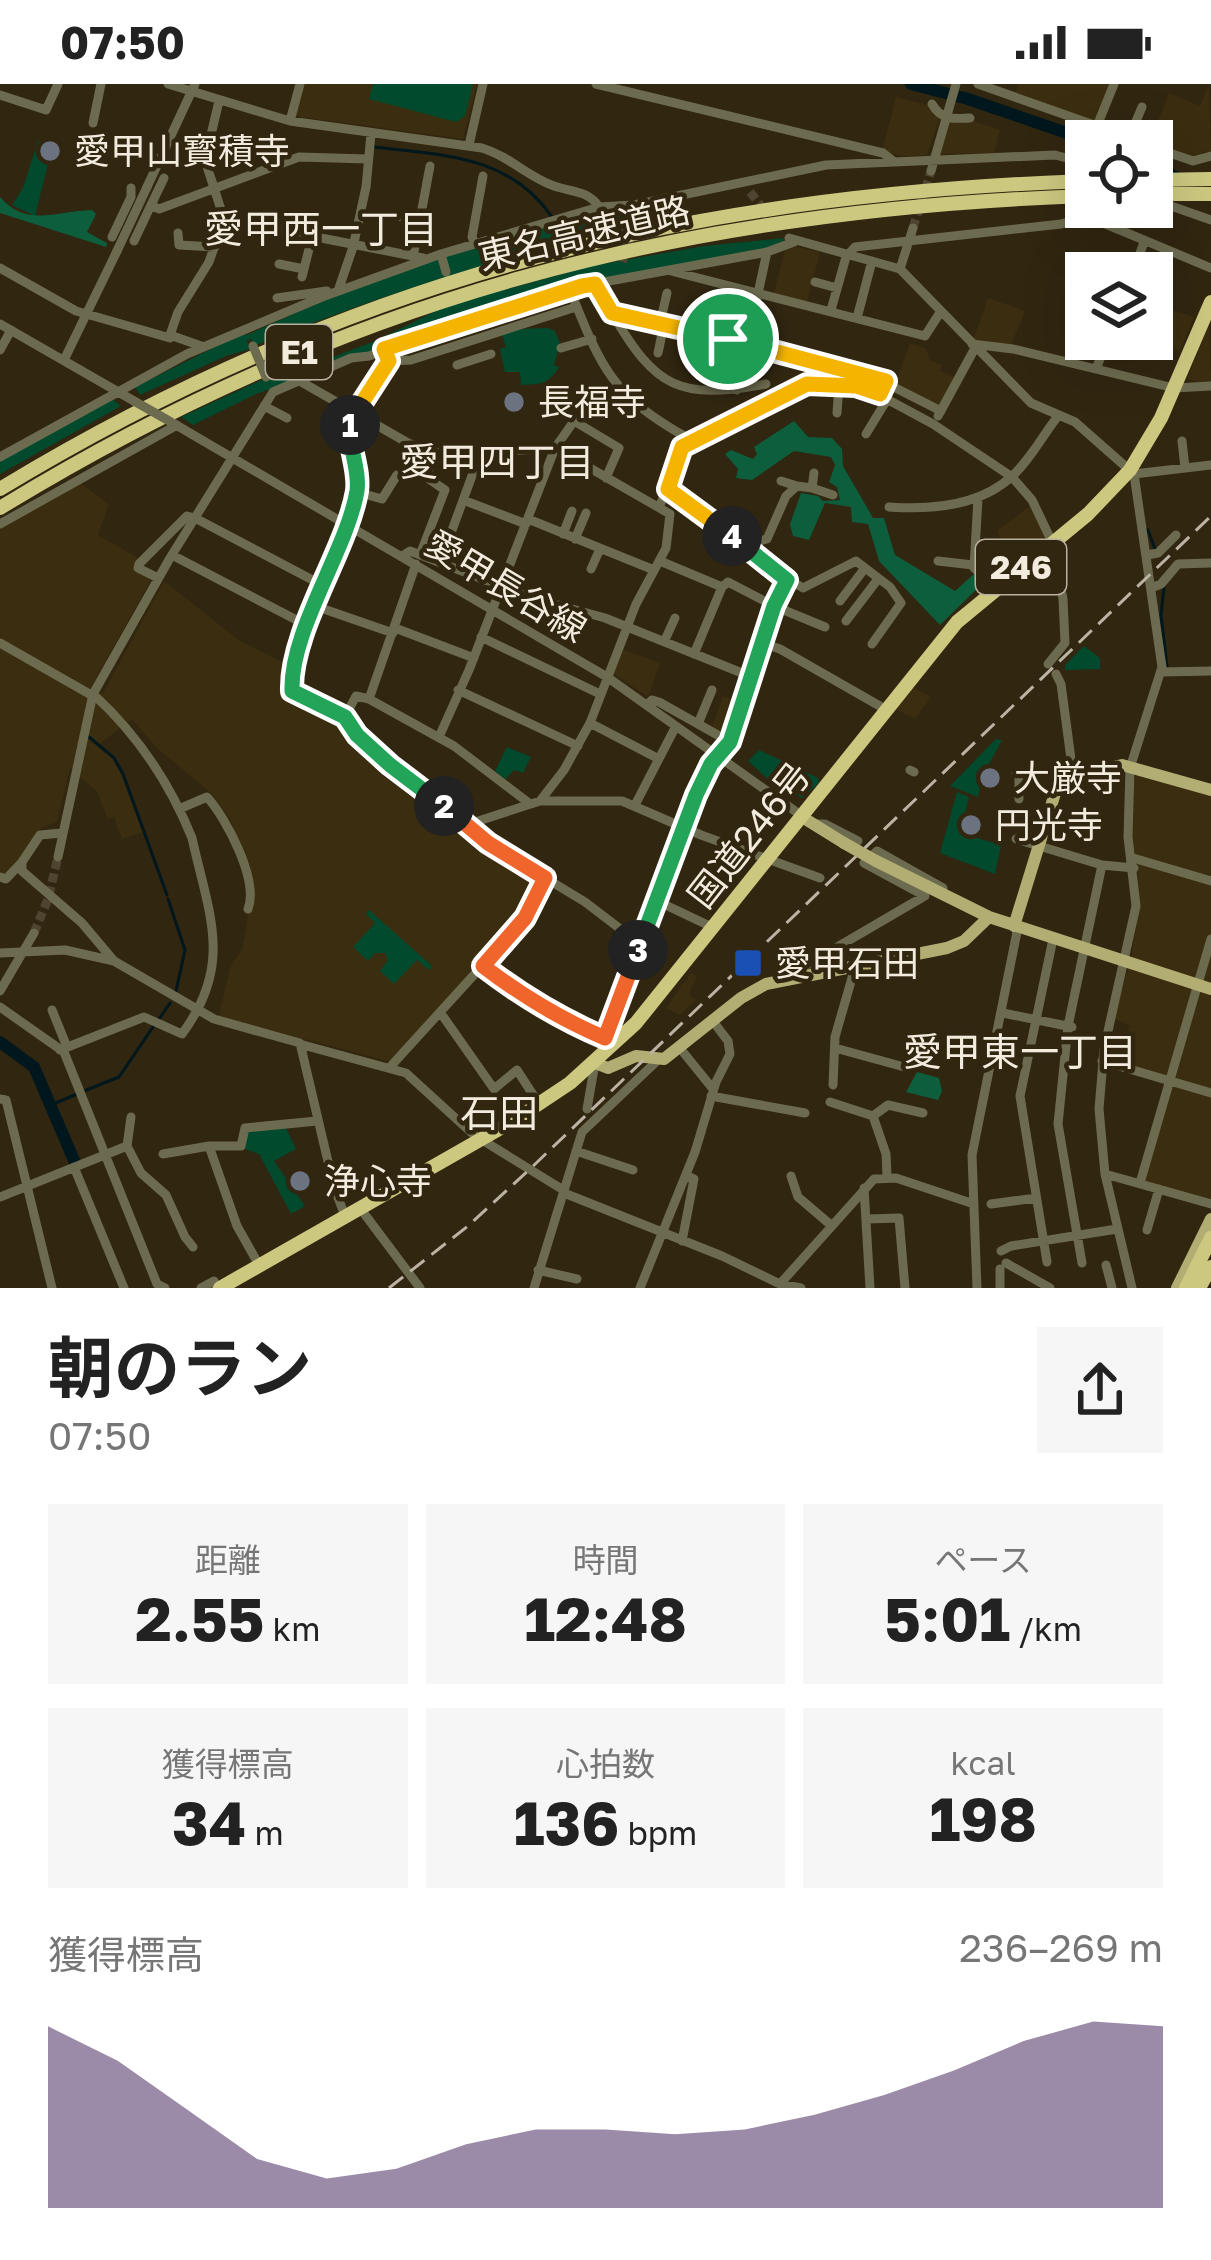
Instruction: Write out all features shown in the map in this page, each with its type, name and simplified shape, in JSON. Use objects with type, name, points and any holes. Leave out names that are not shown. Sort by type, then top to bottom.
[{"type":"highway","points":[[1173,179],[1211,179]]},
{"type":"highway","name":"東名高速道路","points":[[0,489],[126,416],[261,352],[392,299],[529,258],[622,234],[754,211],[903,193],[1065,189]]},
{"type":"highway","name":"東名高速道路","points":[[0,508],[221,386],[341,335],[467,291],[598,256],[714,233],[1065,191]]},
{"type":"highway","points":[[1173,194],[1211,194]]},
{"type":"highway","name":"国道246号","points":[[219,1288],[239,1284],[259,1265],[539,1104],[595,1063],[609,1042],[649,1008],[768,859],[808,820],[886,709],[957,622],[1132,472],[1211,302]]},
{"type":"highway","points":[[1187,1288],[1211,1238]]},
{"type":"highway","points":[[1187,1288],[1211,1250]]},
{"type":"highway","points":[[1199,1288],[1211,1268]]},
{"type":"main road","points":[[1016,926],[1056,790],[1073,775],[1117,766],[1211,790]]},
{"type":"main road","points":[[808,820],[929,893],[1084,950],[1204,987]]},
{"type":"main road","points":[[595,1063],[608,1068],[636,1056],[658,1060],[754,989],[786,977],[946,948],[964,941],[989,917]]},
{"type":"main road","points":[[1177,1288],[1211,1219]]},
{"type":"street","points":[[0,95],[46,110],[58,84]]},
{"type":"street","points":[[93,123],[101,84]]},
{"type":"street","points":[[168,84],[290,121],[469,145],[505,155],[551,185],[588,195],[598,207]]},
{"type":"street","points":[[290,121],[300,84]]},
{"type":"street","points":[[469,145],[482,84]]},
{"type":"street","points":[[596,84],[796,130],[883,153],[892,160]]},
{"type":"street","points":[[932,165],[956,84]]},
{"type":"street","points":[[978,84],[1080,120]]},
{"type":"street","points":[[1099,120],[1114,84]]},
{"type":"street","points":[[64,360],[193,88]]},
{"type":"street","points":[[170,338],[178,312],[196,288],[215,247],[224,218],[205,160],[219,101]]},
{"type":"street","points":[[932,104],[938,114],[970,118]]},
{"type":"street","points":[[1138,120],[1142,107]]},
{"type":"street","points":[[335,292],[353,247],[371,134]]},
{"type":"street","points":[[1173,154],[1193,161],[1211,156]]},
{"type":"street","points":[[152,205],[159,209],[298,157],[368,159]]},
{"type":"street","points":[[0,458],[203,347],[441,254],[468,239],[598,207],[634,206],[826,165],[1065,158]]},
{"type":"street","points":[[413,257],[430,166]]},
{"type":"street","points":[[468,239],[483,176]]},
{"type":"street","points":[[134,241],[164,178]]},
{"type":"street","points":[[744,180],[750,192]]},
{"type":"street","points":[[112,237],[131,188]]},
{"type":"street","points":[[461,202],[478,205]]},
{"type":"street","points":[[634,206],[636,221]]},
{"type":"street","points":[[1173,207],[1211,220]]},
{"type":"street","points":[[401,215],[420,221]]},
{"type":"street","points":[[122,216],[142,224]]},
{"type":"street","points":[[831,310],[848,254],[855,247],[911,233],[1065,216]]},
{"type":"street","points":[[224,218],[428,259]]},
{"type":"street","points":[[1122,228],[1144,242],[1211,268]]},
{"type":"street","points":[[178,233],[179,245],[215,247]]},
{"type":"street","points":[[900,269],[911,233]]},
{"type":"street","points":[[282,263],[303,273],[312,237]]},
{"type":"street","points":[[58,856],[93,695],[158,578],[273,392],[462,322],[570,290],[767,252],[791,240],[900,269],[1031,404],[1075,422],[1132,472],[1160,672],[1130,768],[1128,824],[1136,906],[1102,1061],[1099,1109],[1105,1174],[1132,1288]]},
{"type":"street","points":[[1140,252],[1144,242]]},
{"type":"street","points":[[737,390],[767,252]]},
{"type":"street","points":[[441,254],[446,272]]},
{"type":"street","points":[[857,318],[872,261]]},
{"type":"street","points":[[620,278],[622,262]]},
{"type":"street","points":[[0,268],[86,315],[203,347]]},
{"type":"street","points":[[666,270],[925,336],[941,311]]},
{"type":"street","points":[[814,282],[837,288]]},
{"type":"street","points":[[595,284],[631,346],[667,380],[705,393],[766,384]]},
{"type":"street","points":[[570,290],[596,357],[611,381],[650,417],[688,442]]},
{"type":"street","points":[[281,297],[335,292]]},
{"type":"street","points":[[658,353],[667,293]]},
{"type":"street","points":[[456,304],[462,322]]},
{"type":"street","points":[[861,304],[877,308]]},
{"type":"street","points":[[728,339],[735,306]]},
{"type":"street","points":[[389,361],[411,360],[577,307]]},
{"type":"street","points":[[612,313],[886,381],[940,411]]},
{"type":"street","points":[[0,324],[117,391]]},
{"type":"street","points":[[245,329],[273,392]]},
{"type":"street","points":[[0,350],[11,330]]},
{"type":"street","points":[[701,361],[707,335]]},
{"type":"street","points":[[561,348],[592,339]]},
{"type":"street","points":[[468,341],[475,359]]},
{"type":"street","points":[[974,346],[1012,349],[1174,388],[1211,386]]},
{"type":"street","points":[[933,424],[960,391],[974,346]]},
{"type":"street","points":[[384,349],[389,361]]},
{"type":"street","points":[[457,365],[491,354]]},
{"type":"street","points":[[1096,369],[1100,360]]},
{"type":"street","points":[[389,361],[352,410],[349,444],[357,492],[314,606],[292,691],[345,717],[390,765],[466,825],[640,944]]},
{"type":"street","points":[[298,380],[408,443],[435,452],[555,448],[670,514],[657,566],[626,627],[590,723],[535,802]]},
{"type":"street","points":[[866,434],[886,381]]},
{"type":"street","points":[[837,413],[839,384]]},
{"type":"street","points":[[659,507],[682,447],[796,387],[839,384],[884,396],[1012,478],[1032,500],[1052,542],[1063,599],[1066,644],[1048,664]]},
{"type":"street","name":"愛甲長谷線","points":[[117,391],[345,524],[418,560],[607,677],[808,820]]},
{"type":"street","points":[[766,405],[773,418]]},
{"type":"street","points":[[264,406],[287,418]]},
{"type":"street","points":[[889,508],[931,507],[978,498],[1012,478],[1058,416]]},
{"type":"street","points":[[745,417],[753,430]]},
{"type":"street","points":[[439,737],[555,448],[574,421],[619,448],[606,478]]},
{"type":"street","points":[[0,524],[174,424]]},
{"type":"street","points":[[724,428],[734,443]]},
{"type":"street","points":[[1182,441],[1185,469]]},
{"type":"street","points":[[369,700],[445,490],[426,477],[435,452]]},
{"type":"street","points":[[440,563],[480,454]]},
{"type":"street","points":[[1132,472],[1211,465]]},
{"type":"street","points":[[812,488],[814,473]]},
{"type":"street","points":[[357,492],[382,499],[398,479]]},
{"type":"street","points":[[781,481],[833,495]]},
{"type":"street","points":[[752,553],[766,539],[786,496],[797,486]]},
{"type":"street","points":[[668,489],[803,588],[852,562],[865,568],[901,603],[872,644]]},
{"type":"street","points":[[974,565],[978,498]]},
{"type":"street","points":[[463,500],[722,587]]},
{"type":"street","points":[[721,527],[729,512]]},
{"type":"street","points":[[563,534],[577,515],[575,539]]},
{"type":"street","points":[[158,578],[138,568],[139,564],[187,516],[322,585]]},
{"type":"street","points":[[1147,555],[1158,554],[1175,536]]},
{"type":"street","points":[[592,568],[600,549]]},
{"type":"street","points":[[172,555],[308,626]]},
{"type":"street","points":[[418,560],[440,563],[626,627],[752,676]]},
{"type":"street","points":[[940,563],[974,565],[998,587]]},
{"type":"street","points":[[1151,588],[1161,584],[1178,564],[1211,563]]},
{"type":"street","points":[[840,601],[865,568]]},
{"type":"street","points":[[846,621],[861,607],[878,578]]},
{"type":"street","points":[[483,966],[545,1011],[609,1042],[655,900],[696,795],[730,742],[774,606],[787,580]]},
{"type":"street","points":[[694,654],[728,582],[809,624],[825,627]]},
{"type":"street","points":[[314,606],[474,658]]},
{"type":"street","points":[[664,642],[675,618]]},
{"type":"street","points":[[481,637],[601,694]]},
{"type":"street","points":[[0,643],[93,695],[145,748],[192,838],[216,950],[199,1010],[182,1034],[144,1017],[63,1048]]},
{"type":"street","points":[[762,644],[886,709]]},
{"type":"street","points":[[1160,672],[1211,670]]},
{"type":"street","points":[[1056,674],[1073,775]]},
{"type":"street","points":[[458,690],[578,746]]},
{"type":"street","points":[[698,724],[707,692]]},
{"type":"street","points":[[345,717],[356,696],[369,700],[439,737],[535,802]]},
{"type":"street","points":[[647,705],[652,700],[659,702],[730,742]]},
{"type":"street","points":[[590,723],[659,759]]},
{"type":"street","points":[[635,805],[676,725]]},
{"type":"street","points":[[1016,773],[1018,799]]},
{"type":"street","points":[[179,809],[207,796],[228,823],[253,892],[248,909]]},
{"type":"street","points":[[466,825],[535,802],[595,799],[635,805],[685,829],[820,878]]},
{"type":"street","points":[[0,877],[6,879],[40,835],[62,833]]},
{"type":"street","points":[[1016,839],[1102,865],[1134,863],[1211,880]]},
{"type":"street","points":[[929,893],[864,863],[877,851],[946,890],[949,899]]},
{"type":"street","points":[[22,862],[29,880],[82,923],[113,961]]},
{"type":"street","points":[[1082,1263],[1058,1124],[1070,1027],[1102,865]]},
{"type":"street","points":[[391,1066],[525,918],[545,878]]},
{"type":"street","points":[[786,977],[929,893]]},
{"type":"street","points":[[655,900],[714,928]]},
{"type":"street","points":[[977,1288],[973,1155],[1016,926]]},
{"type":"street","points":[[0,991],[34,933]]},
{"type":"street","points":[[1047,1262],[1020,1096],[1053,939]]},
{"type":"street","points":[[1140,1184],[1169,1081],[1204,987],[1211,939]]},
{"type":"street","points":[[0,953],[65,950],[113,961],[232,1026],[391,1066],[406,1073],[481,1138],[564,1192],[778,1286],[801,1288]]},
{"type":"street","points":[[833,1085],[835,1048],[856,964]]},
{"type":"street","points":[[0,1007],[63,1048]]},
{"type":"street","points":[[52,1010],[104,1154],[157,1284],[165,1288]]},
{"type":"street","points":[[440,1012],[494,1089],[517,1070],[539,1104]]},
{"type":"street","points":[[1003,1013],[1070,1027]]},
{"type":"street","points":[[640,1288],[686,1175],[730,1046],[712,1021]]},
{"type":"street","points":[[303,1045],[317,1120],[345,1216]]},
{"type":"street","points":[[679,1047],[712,1093],[805,1113]]},
{"type":"street","points":[[835,1048],[904,1068]]},
{"type":"street","points":[[534,1288],[581,1132],[658,1060]]},
{"type":"street","points":[[1102,1061],[1211,1093]]},
{"type":"street","points":[[587,1109],[595,1063]]},
{"type":"street","points":[[0,1099],[7,1100],[52,1288]]},
{"type":"street","points":[[830,1102],[873,1116]]},
{"type":"street","points":[[873,1116],[888,1105],[922,1113]]},
{"type":"street","points":[[873,1116],[886,1154],[887,1176]]},
{"type":"street","points":[[131,1117],[127,1146],[166,1195],[184,1237],[194,1246]]},
{"type":"street","points":[[163,1154],[241,1146],[245,1128],[317,1120]]},
{"type":"street","points":[[0,1197],[127,1146]]},
{"type":"street","points":[[209,1146],[237,1226],[259,1265]]},
{"type":"street","points":[[576,1151],[633,1170]]},
{"type":"street","points":[[76,1167],[124,1288]]},
{"type":"street","points":[[1105,1174],[1211,1204]]},
{"type":"street","points":[[682,1241],[695,1183],[686,1175]]},
{"type":"street","points":[[791,1176],[798,1197],[832,1226]]},
{"type":"street","points":[[778,1286],[874,1179],[887,1176],[974,1204]]},
{"type":"street","points":[[864,1187],[870,1288]]},
{"type":"street","points":[[1147,1230],[1160,1189]]},
{"type":"street","points":[[991,1204],[1036,1198]]},
{"type":"street","points":[[360,1208],[420,1288]]},
{"type":"street","points":[[867,1219],[899,1218],[904,1288]]},
{"type":"street","points":[[1001,1251],[1117,1229]]},
{"type":"street","points":[[975,1240],[991,1240]]},
{"type":"street","points":[[46,1268],[62,1262]]},
{"type":"street","points":[[1106,1265],[1112,1288]]},
{"type":"street","points":[[1000,1288],[1003,1266],[1050,1288]]},
{"type":"street","points":[[538,1270],[577,1279]]},
{"type":"street","points":[[201,1288],[214,1281],[219,1288]]},
{"type":"shaded area","points":[[303,84],[477,84],[463,139],[294,116]]},
{"type":"shaded area","points":[[1018,84],[1112,84],[1097,120],[1015,95]]},
{"type":"shaded area","points":[[1209,84],[1211,153],[1205,151],[1194,159],[1173,152],[1173,120],[1158,120],[1169,93],[1200,106]]},
{"type":"shaded area","points":[[896,97],[931,106],[940,117],[927,155],[882,151]]},
{"type":"shaded area","points":[[949,119],[1000,130],[994,153],[941,154]]},
{"type":"shaded area","points":[[796,247],[820,252],[807,302],[774,293],[785,250]]},
{"type":"shaded area","points":[[988,298],[1025,311],[1011,345],[973,341]]},
{"type":"shaded area","points":[[1173,310],[1194,317],[1180,351],[1173,348]]},
{"type":"shaded area","points":[[1209,326],[1211,383],[1187,379]]},
{"type":"shaded area","points":[[910,343],[926,349],[930,360],[942,365],[940,371],[958,378],[937,407],[896,382]]},
{"type":"shaded area","points":[[79,482],[109,504],[98,535],[138,558],[135,569],[151,580],[89,690],[0,639],[0,529]]},
{"type":"shaded area","points":[[1030,506],[1045,537],[1004,570],[998,530]]},
{"type":"shaded area","points":[[164,581],[240,641],[292,667],[291,691],[341,717],[347,727],[542,880],[525,914],[393,1059],[219,1016],[230,967],[242,950],[253,891],[231,820],[212,794],[157,748],[132,719],[98,745],[122,775],[143,832],[122,839],[97,792],[70,768],[57,822],[40,829],[20,860],[0,875],[0,647],[85,695],[103,693]]},
{"type":"shaded area","points":[[619,648],[660,663],[648,697],[611,672]]},
{"type":"shaded area","points":[[912,687],[931,697],[915,719],[895,709]]},
{"type":"shaded area","points":[[723,696],[740,702],[728,736],[711,730]]},
{"type":"shaded area","points":[[1139,775],[1211,794],[1211,1199],[1207,1200],[1143,1182],[1172,1080],[1120,1064],[1129,1025],[1113,1018],[1131,960],[1138,915],[1138,875],[1131,839],[1132,779]]},
{"type":"shaded area","points":[[691,973],[697,976],[689,994],[696,1000],[680,1015],[666,1008]]},
{"type":"green space","points":[[373,84],[473,84],[465,116],[456,122],[369,99]]},
{"type":"green space","points":[[38,141],[46,142],[44,155],[50,156],[35,216],[12,205],[23,188]]},
{"type":"green space","points":[[0,197],[31,215],[92,210],[96,214],[87,232],[107,243],[106,247],[0,213]]},
{"type":"green space","points":[[630,209],[635,223],[442,278],[254,346],[251,339],[247,341],[250,349],[140,395],[135,387],[241,334],[435,259],[442,262],[445,257],[597,210]]},
{"type":"green space","points":[[784,238],[781,246],[631,275],[460,316],[369,355],[256,394],[193,425],[181,417],[268,377],[375,341],[446,306],[591,266]]},
{"type":"green space","points":[[548,328],[560,343],[554,365],[559,367],[543,382],[521,385],[520,372],[505,372],[502,334]]},
{"type":"green space","points":[[112,399],[121,406],[0,474],[0,461]]},
{"type":"green space","points":[[794,421],[808,437],[832,438],[842,449],[843,466],[873,518],[884,518],[895,555],[955,591],[974,574],[985,581],[940,625],[879,561],[868,524],[852,522],[851,507],[825,503],[809,540],[793,536],[790,524],[801,493],[823,501],[840,500],[837,487],[829,482],[835,465],[831,457],[794,451],[752,480],[736,478],[738,469],[725,454],[731,450],[753,459],[754,447]]},
{"type":"green space","points":[[1084,646],[1100,658],[1100,669],[1065,670],[1065,665]]},
{"type":"green space","points":[[996,739],[1002,740],[982,777],[978,797],[950,786]]},
{"type":"green space","points":[[507,747],[531,757],[523,773],[514,770],[505,779],[495,771]]},
{"type":"green space","points":[[759,750],[818,778],[819,783],[802,798],[748,761]]},
{"type":"green space","points":[[957,792],[969,797],[960,833],[1001,845],[995,874],[940,853]]},
{"type":"green space","points":[[369,910],[432,966],[429,970],[417,960],[394,984],[380,971],[388,960],[385,953],[375,953],[368,961],[353,947],[375,923],[366,914]]},
{"type":"green space","points":[[917,1072],[939,1078],[938,1100],[906,1092]]},
{"type":"green space","points":[[285,1126],[296,1149],[274,1161],[305,1206],[291,1214],[259,1154],[245,1149],[245,1131]]},
{"type":"waterway","points":[[911,84],[1065,132]]},
{"type":"waterway","points":[[374,147],[449,156],[495,170],[516,181],[552,217]]},
{"type":"waterway","points":[[1173,176],[1182,180]]},
{"type":"waterway","points":[[1148,530],[1155,549]]},
{"type":"waterway","points":[[1164,587],[1161,615],[1167,667]]},
{"type":"waterway","points":[[89,737],[114,758],[123,774],[167,895]]},
{"type":"waterway","points":[[168,899],[185,950],[176,991]]},
{"type":"waterway","points":[[159,1019],[170,1003]]},
{"type":"waterway","points":[[84,1091],[119,1077],[153,1027]]},
{"type":"waterway","points":[[0,1042],[34,1067],[76,1165]]},
{"type":"waterway","points":[[51,1105],[77,1094]]},
{"type":"tunnel","points":[[913,228],[931,171]]},
{"type":"tunnel","points":[[750,192],[765,211]]},
{"type":"tunnel","points":[[622,262],[636,221]]},
{"type":"tunnel","points":[[34,933],[58,857]]},
{"type":"railway","points":[[389,1288],[468,1226],[531,1168],[1211,516]]},
{"type":"place","name":"愛甲山寳積寺","points":[[50,151]]},
{"type":"place","name":"長福寺","points":[[514,402]]},
{"type":"place","name":"大厳寺","points":[[990,778]]},
{"type":"place","name":"円光寺","points":[[971,825]]},
{"type":"place","name":"愛甲石田","points":[[748,963]]},
{"type":"place","name":"浄心寺","points":[[300,1181]]},
{"type":"district","name":"愛甲西一丁目","points":[[321,229]]},
{"type":"district","name":"愛甲四丁目","points":[[497,462]]},
{"type":"district","name":"愛甲東一丁目","points":[[1020,1052]]},
{"type":"district","name":"石田","points":[[499,1113]]},
{"type":"route","points":[[595,284],[612,313],[728,339],[886,381],[880,394],[839,384],[796,387],[682,447],[668,489],[787,580],[774,606],[730,742],[711,764],[695,797],[605,1038],[545,1011],[483,966],[525,918],[545,878],[488,843],[390,765],[345,717],[292,691],[292,682],[314,606],[357,492],[349,409],[356,412],[389,361],[384,349],[595,284]]}]
